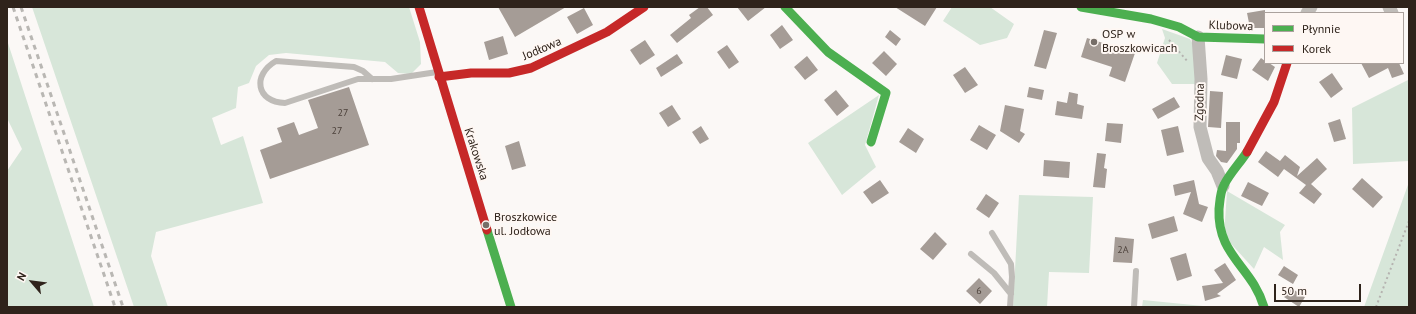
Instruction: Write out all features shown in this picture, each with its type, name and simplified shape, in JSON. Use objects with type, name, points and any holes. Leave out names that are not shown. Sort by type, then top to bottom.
[{"type":"street","name":"Krakowska","points":[[419,7],[438,75],[511,307]]},
{"type":"street","name":"Jodłowa","points":[[438,75],[509,73],[531,68],[607,32],[644,7]]},
{"type":"street","points":[[785,7],[828,52],[886,93],[871,142]]},
{"type":"street","name":"Klubowa","points":[[1081,7],[1151,19],[1179,27],[1198,37],[1264,39]]},
{"type":"street","name":"Zgodna","points":[[1198,37],[1201,79],[1200,127],[1208,158],[1217,171],[1223,186]]},
{"type":"street","points":[[1264,307],[1261,295],[1224,241],[1220,230],[1220,207],[1223,186],[1241,162],[1267,119],[1278,92],[1287,64]]},
{"type":"lane","points":[[372,79],[363,71],[354,67],[276,61],[267,66],[262,76],[260,86],[265,97],[276,103],[285,103],[358,79],[372,79],[390,79],[438,75]]},
{"type":"lane","points":[[992,233],[1011,264],[1012,277],[1010,307]]},
{"type":"lane","points":[[972,254],[994,273],[1011,294]]},
{"type":"lane","points":[[1134,307],[1136,271]]},
{"type":"path","points":[[1164,35],[1201,79]]},
{"type":"path","points":[[1376,307],[1409,221]]},
{"type":"green space","points":[[32,7],[409,7],[420,42],[421,64],[411,74],[398,73],[385,62],[286,53],[269,55],[256,66],[249,83],[238,87],[236,108],[212,118],[221,145],[243,136],[263,203],[156,232],[151,256],[168,307],[134,307]]},
{"type":"green space","points":[[952,7],[990,7],[1014,24],[1007,38],[980,45],[943,21]]},
{"type":"green space","points":[[1162,29],[1190,39],[1196,50],[1198,84],[1172,84],[1157,63],[1165,38]]},
{"type":"green space","points":[[7,40],[94,307],[7,307],[7,171],[22,149],[7,118]]},
{"type":"green space","points":[[1408,80],[1409,161],[1353,164],[1352,108]]},
{"type":"green space","points":[[879,95],[865,145],[876,167],[842,195],[808,143]]},
{"type":"green space","points":[[1409,182],[1409,307],[1364,307]]},
{"type":"green space","points":[[1227,191],[1285,225],[1280,232],[1283,260],[1264,247],[1254,269],[1224,236]]},
{"type":"green space","points":[[1019,195],[1093,197],[1089,273],[1049,272],[1047,307],[1013,307]]},
{"type":"green space","points":[[1143,300],[1213,307],[1142,307]]},
{"type":"building","points":[[498,7],[566,7],[515,37]]},
{"type":"building","points":[[700,7],[707,7],[713,15],[677,43],[670,35],[691,18],[689,15]]},
{"type":"building","points":[[737,7],[766,7],[748,21]]},
{"type":"building","points":[[895,7],[937,7],[925,26]]},
{"type":"building","points":[[584,8],[593,25],[577,34],[567,17]]},
{"type":"building","points":[[1265,10],[1264,28],[1250,28],[1247,13]]},
{"type":"building","points":[[782,25],[793,40],[780,49],[770,35]]},
{"type":"building","points":[[890,30],[901,39],[896,46],[885,37]]},
{"type":"building","points":[[1044,30],[1057,33],[1046,69],[1034,66]]},
{"type":"building","points":[[503,36],[508,54],[489,60],[484,42]]},
{"type":"building","points":[[1087,38],[1135,53],[1125,82],[1109,76],[1112,67],[1081,57]]},
{"type":"building","points":[[645,40],[655,55],[640,65],[630,50]]},
{"type":"building","points":[[727,45],[739,62],[729,69],[717,52]]},
{"type":"building","points":[[884,51],[897,64],[886,76],[872,63]]},
{"type":"building","points":[[677,54],[683,63],[661,77],[656,68]]},
{"type":"building","points":[[1226,55],[1242,59],[1237,79],[1221,75]]},
{"type":"building","points":[[807,56],[818,70],[805,80],[794,67]]},
{"type":"building","points":[[1261,58],[1264,60],[1264,64],[1270,64],[1275,67],[1268,81],[1252,70]]},
{"type":"building","points":[[1362,64],[1399,64],[1404,74],[1392,78],[1388,68],[1369,78]]},
{"type":"building","points":[[965,67],[978,85],[965,93],[953,75]]},
{"type":"building","points":[[1332,73],[1343,89],[1331,98],[1319,82]]},
{"type":"building","points":[[349,87],[369,145],[270,179],[260,150],[282,142],[277,128],[294,122],[299,135],[318,128],[308,100]]},
{"type":"building","points":[[1029,87],[1044,90],[1042,100],[1027,97]]},
{"type":"building","points":[[836,90],[849,106],[837,116],[824,100]]},
{"type":"building","points":[[1210,91],[1223,92],[1221,128],[1208,127]]},
{"type":"building","points":[[1069,92],[1078,94],[1077,104],[1084,106],[1082,119],[1055,115],[1057,101],[1067,103]]},
{"type":"building","points":[[1174,97],[1180,107],[1158,119],[1152,109]]},
{"type":"building","points":[[672,105],[681,119],[668,127],[659,113]]},
{"type":"building","points":[[1005,105],[1024,109],[1020,131],[1025,134],[1019,143],[1000,131]]},
{"type":"building","points":[[1340,119],[1346,139],[1334,142],[1328,123]]},
{"type":"building","points":[[1226,122],[1240,122],[1240,143],[1237,143],[1237,149],[1227,163],[1221,162],[1216,156],[1217,150],[1226,151]]},
{"type":"building","points":[[1107,123],[1123,124],[1121,143],[1105,141]]},
{"type":"building","points":[[979,125],[996,135],[987,150],[970,140]]},
{"type":"building","points":[[701,126],[709,139],[700,144],[692,132]]},
{"type":"building","points":[[1178,126],[1184,152],[1167,156],[1161,130]]},
{"type":"building","points":[[908,128],[924,139],[916,153],[899,142]]},
{"type":"building","points":[[519,141],[526,166],[512,170],[505,146]]},
{"type":"building","points":[[1266,151],[1280,161],[1285,155],[1300,167],[1297,176],[1317,158],[1327,169],[1311,184],[1322,194],[1314,204],[1299,193],[1306,185],[1284,169],[1278,177],[1258,162]]},
{"type":"building","points":[[1097,153],[1106,154],[1104,168],[1107,169],[1105,188],[1093,187]]},
{"type":"building","points":[[1044,160],[1070,162],[1069,178],[1043,176]]},
{"type":"building","points":[[1362,178],[1383,197],[1373,208],[1352,189]]},
{"type":"building","points":[[880,180],[889,193],[872,204],[863,192]]},
{"type":"building","points":[[1194,180],[1199,204],[1208,207],[1202,222],[1183,214],[1191,192],[1175,196],[1173,185]]},
{"type":"building","points":[[1248,182],[1269,193],[1262,206],[1241,196]]},
{"type":"building","points":[[986,194],[999,203],[989,218],[976,209]]},
{"type":"building","points":[[1174,216],[1178,231],[1152,239],[1148,224]]},
{"type":"building","points":[[935,232],[947,244],[933,260],[920,249]]},
{"type":"building","points":[[1115,237],[1134,239],[1132,263],[1113,262]]},
{"type":"building","points":[[1186,253],[1192,276],[1177,281],[1170,258]]},
{"type":"building","points":[[1225,263],[1236,280],[1217,294],[1221,296],[1205,301],[1202,286],[1223,283],[1214,270]]},
{"type":"building","points":[[1284,266],[1298,275],[1293,284],[1278,275]]},
{"type":"building","points":[[979,278],[992,291],[980,304],[966,291]]},
{"type":"building","points":[[1291,288],[1305,297],[1299,307],[1284,297]]},
{"type":"railway","points":[[13,7],[115,307]]},
{"type":"railway","points":[[21,7],[123,307]]},
{"type":"traffic: fast","points":[[785,7],[828,52],[886,93],[871,142]]},
{"type":"traffic: fast","points":[[1081,7],[1151,19],[1179,27],[1198,37],[1264,39]]},
{"type":"traffic: fast","points":[[1247,152],[1229,176],[1223,188],[1220,197],[1219,209],[1220,225],[1229,250],[1252,281],[1259,293],[1264,307]]},
{"type":"traffic: fast","points":[[487,230],[511,307]]},
{"type":"traffic: jam","points":[[419,7],[487,230]]},
{"type":"traffic: jam","points":[[439,77],[471,73],[509,73],[531,68],[607,32],[644,7]]},
{"type":"traffic: jam","points":[[1247,152],[1274,102],[1287,64]]},
{"type":"place","name":"OSP w Broszkowicach","points":[[1094,42]]},
{"type":"place","name":"Broszkowice ul. Jodłowa","points":[[486,225]]}]
